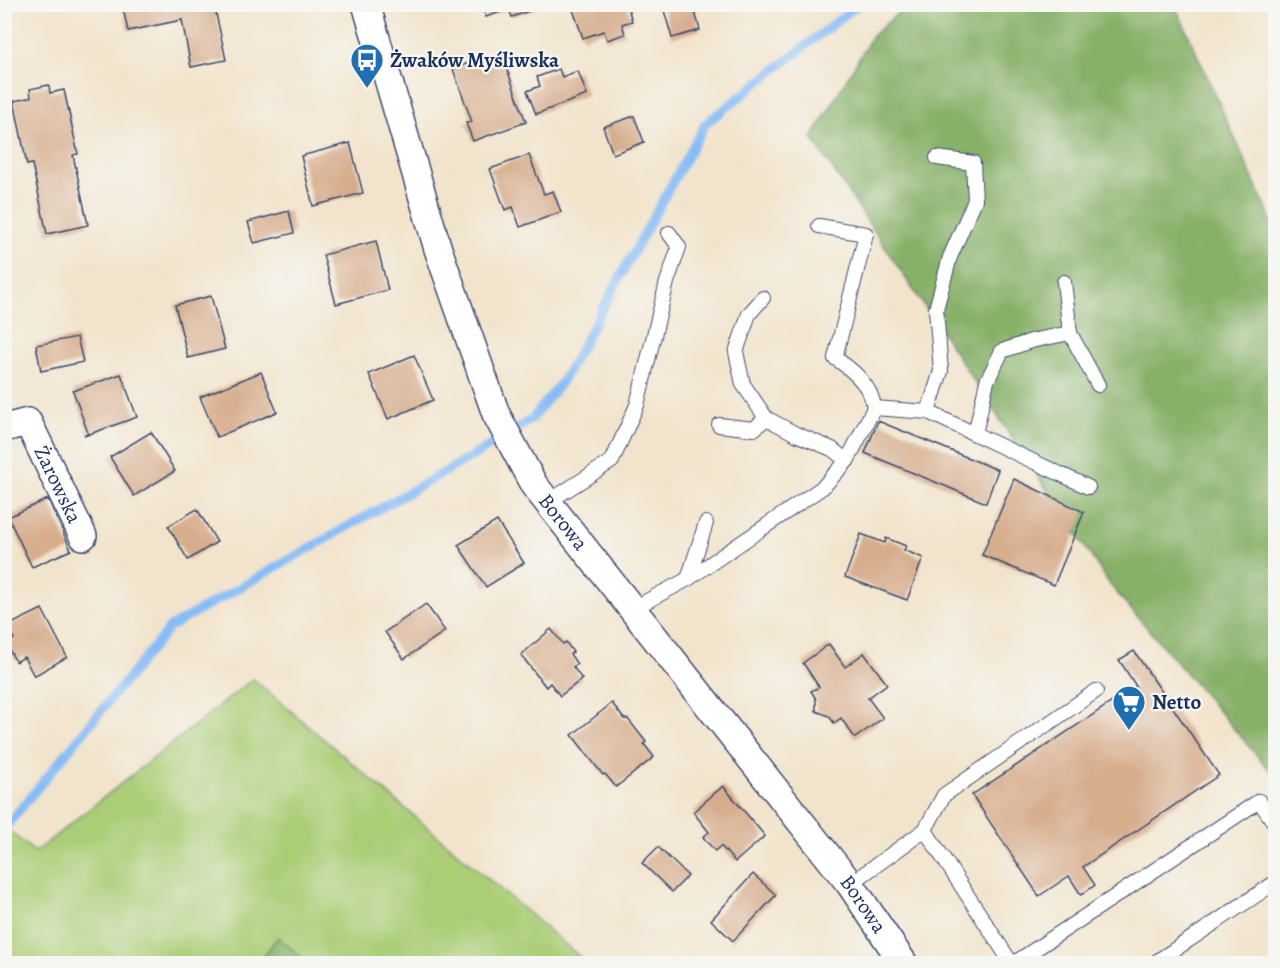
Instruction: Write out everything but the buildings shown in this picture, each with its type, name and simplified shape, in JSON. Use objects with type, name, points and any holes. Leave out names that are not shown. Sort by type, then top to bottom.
[{"type":"street","name":"Borowa","points":[[366,4],[438,249],[500,422],[512,447],[534,485],[850,884],[904,963]]},
{"type":"street","name":"Żarowska","points":[[4,428],[28,422],[83,536]]},
{"type":"lane","points":[[928,412],[941,371],[936,309],[950,257],[975,200],[972,163],[937,158]]},
{"type":"lane","points":[[632,609],[688,579],[823,487],[847,461],[874,408],[873,395],[851,369],[835,358],[866,234],[819,226]]},
{"type":"lane","points":[[548,502],[612,461],[637,405],[667,282],[679,247],[669,233]]},
{"type":"lane","points":[[1064,282],[1070,333],[1098,385]]},
{"type":"lane","points":[[763,297],[749,314],[736,352],[743,384],[766,418],[832,449],[847,461]]},
{"type":"lane","points":[[975,434],[987,381],[1002,351],[1031,341],[1070,333]]},
{"type":"lane","points":[[874,408],[928,412],[1088,487]]},
{"type":"lane","points":[[719,425],[754,429],[766,418]]},
{"type":"lane","points":[[688,579],[706,523]]},
{"type":"lane","points":[[850,884],[925,830],[944,795],[1096,691]]},
{"type":"lane","points":[[925,830],[1013,963],[1259,801],[1275,825]]},
{"type":"lane","points":[[1153,963],[1275,882]]},
{"type":"green space","points":[[907,5],[1175,5],[1275,228],[1275,769],[1271,772],[1111,586],[812,138],[872,36]]},
{"type":"green space","points":[[253,679],[587,963],[308,963],[278,937],[258,963],[5,963],[4,827],[35,852]]},
{"type":"green space","points":[[278,937],[308,963],[258,963]]},
{"type":"waterway","points":[[4,829],[170,627],[478,453],[532,419],[563,380],[705,124],[859,4]]},
{"type":"place","name":"Żwaków Myśliwska","points":[[367,89]]},
{"type":"place","name":"Netto","points":[[1129,731]]}]
